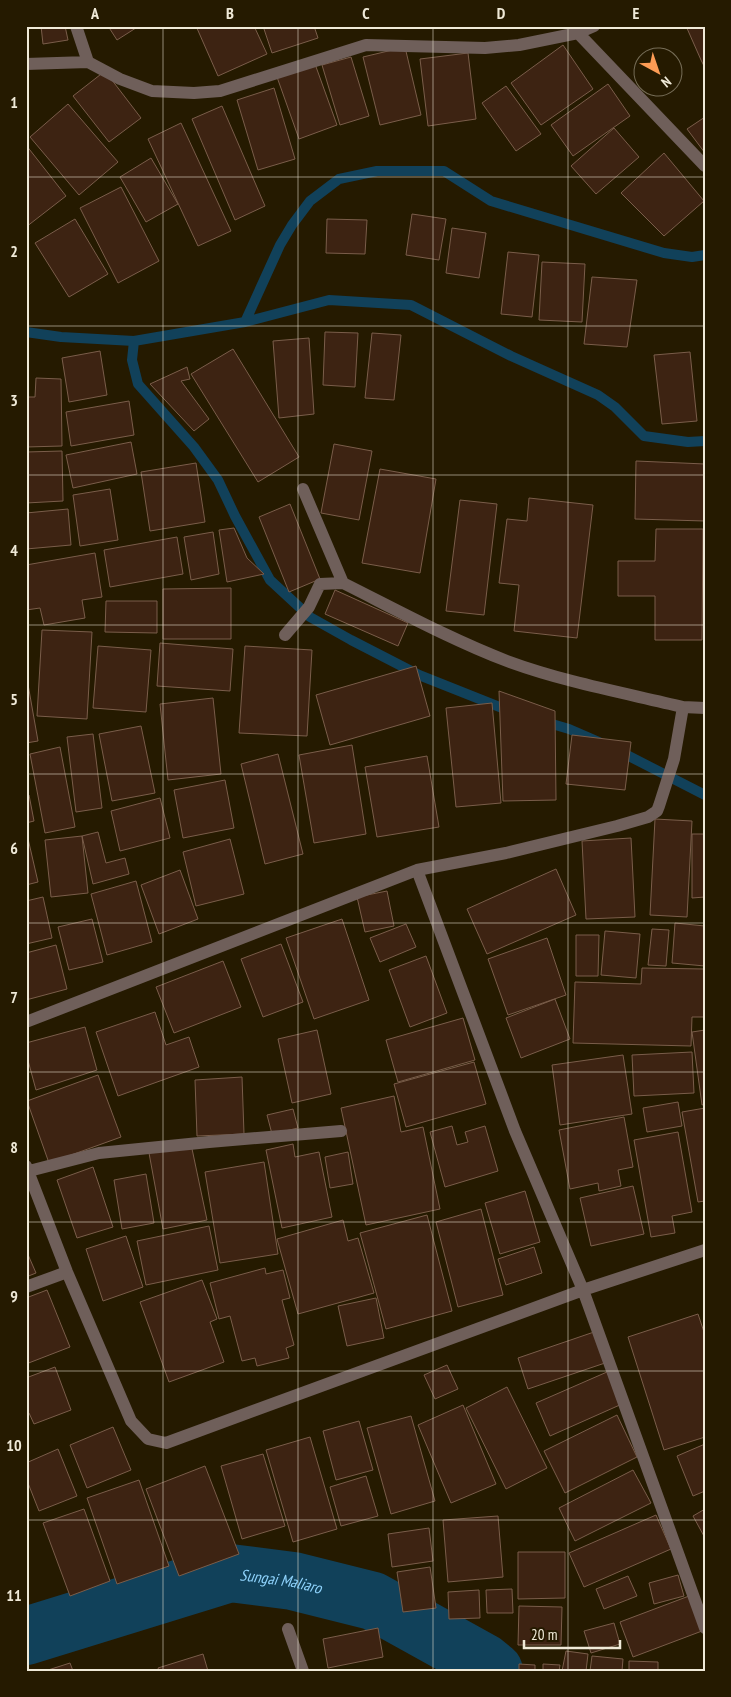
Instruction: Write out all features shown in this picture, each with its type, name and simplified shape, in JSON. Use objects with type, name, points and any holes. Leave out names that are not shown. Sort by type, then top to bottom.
[{"type":"street","points":[[76,26],[88,62]]},
{"type":"street","points":[[26,64],[88,62],[120,79],[152,91],[220,91],[366,45],[485,48],[520,45],[578,33],[594,26]]},
{"type":"street","points":[[578,33],[705,166]]},
{"type":"street","points":[[302,489],[342,583]]},
{"type":"street","points":[[285,634],[309,607],[320,584],[342,583],[456,640],[509,661],[572,681],[684,707],[705,708]]},
{"type":"street","points":[[26,1022],[417,870],[506,853],[648,817],[659,806],[674,758],[684,707]]},
{"type":"street","points":[[417,870],[515,1130],[583,1290],[705,1628]]},
{"type":"street","points":[[341,1131],[99,1154],[27,1169],[67,1272],[131,1421],[148,1439],[166,1443],[583,1290],[705,1250]]},
{"type":"street","points":[[26,1287],[67,1272]]},
{"type":"street","points":[[288,1629],[302,1671]]},
{"type":"building","points":[[41,26],[65,26],[68,40],[43,44]]},
{"type":"building","points":[[108,26],[139,26],[117,40]]},
{"type":"building","points":[[196,26],[254,26],[267,54],[218,76]]},
{"type":"building","points":[[263,26],[314,26],[318,38],[272,53]]},
{"type":"building","points":[[686,26],[705,26],[705,68],[701,60]]},
{"type":"building","points":[[563,45],[593,89],[541,125],[511,83]]},
{"type":"building","points":[[405,47],[421,115],[380,125],[363,57]]},
{"type":"building","points":[[468,53],[476,119],[428,126],[420,59]]},
{"type":"building","points":[[351,57],[369,116],[340,125],[322,65]]},
{"type":"building","points":[[315,64],[337,125],[299,139],[277,77]]},
{"type":"building","points":[[105,71],[141,118],[109,142],[73,96]]},
{"type":"building","points":[[608,84],[630,116],[573,156],[551,125]]},
{"type":"building","points":[[506,86],[541,134],[516,151],[482,103]]},
{"type":"building","points":[[274,88],[295,159],[258,170],[237,100]]},
{"type":"building","points":[[68,104],[118,162],[79,195],[30,137]]},
{"type":"building","points":[[222,106],[265,206],[235,220],[192,119]]},
{"type":"building","points":[[705,117],[705,153],[687,129]]},
{"type":"building","points":[[181,123],[231,231],[198,246],[148,139]]},
{"type":"building","points":[[614,128],[639,157],[596,194],[571,166]]},
{"type":"building","points":[[26,145],[66,196],[26,227]]},
{"type":"building","points":[[664,153],[704,201],[664,236],[621,193]]},
{"type":"building","points":[[151,158],[178,204],[146,222],[120,177]]},
{"type":"building","points":[[121,187],[159,261],[118,283],[80,208]]},
{"type":"building","points":[[412,214],[446,219],[439,260],[406,255]]},
{"type":"building","points":[[75,219],[108,274],[69,297],[35,243]]},
{"type":"building","points":[[327,219],[367,220],[365,254],[326,253]]},
{"type":"building","points":[[452,228],[486,233],[479,278],[446,273]]},
{"type":"building","points":[[508,252],[539,255],[532,317],[501,314]]},
{"type":"building","points":[[542,262],[585,264],[582,322],[539,320]]},
{"type":"building","points":[[592,277],[637,280],[627,347],[584,344]]},
{"type":"building","points":[[325,332],[358,333],[355,387],[323,385]]},
{"type":"building","points":[[372,333],[401,335],[394,400],[365,398]]},
{"type":"building","points":[[309,338],[314,414],[279,418],[273,341]]},
{"type":"building","points":[[233,349],[299,457],[258,482],[191,374]]},
{"type":"building","points":[[100,351],[107,395],[69,402],[62,358]]},
{"type":"building","points":[[690,352],[697,421],[662,424],[654,355]]},
{"type":"building","points":[[187,367],[190,379],[181,381],[209,419],[194,431],[150,384]]},
{"type":"building","points":[[36,378],[61,379],[62,446],[26,447],[26,397],[35,397]]},
{"type":"building","points":[[129,401],[134,435],[71,446],[66,412]]},
{"type":"building","points":[[131,442],[137,474],[73,488],[66,455]]},
{"type":"building","points":[[334,444],[372,451],[359,520],[321,513]]},
{"type":"building","points":[[62,451],[63,501],[26,503],[26,452]]},
{"type":"building","points":[[636,461],[705,464],[705,521],[635,519]]},
{"type":"building","points":[[196,463],[205,522],[150,531],[141,472]]},
{"type":"building","points":[[380,469],[436,479],[420,573],[362,563]]},
{"type":"building","points":[[110,489],[118,540],[80,546],[73,495]]},
{"type":"building","points":[[529,498],[593,505],[577,638],[514,631],[519,585],[499,583],[507,519],[527,521]]},
{"type":"building","points":[[460,500],[497,504],[484,615],[446,611]]},
{"type":"building","points":[[290,504],[320,579],[289,592],[259,517]]},
{"type":"building","points":[[68,509],[71,545],[26,549],[26,513]]},
{"type":"building","points":[[234,528],[247,558],[264,574],[227,582],[219,530]]},
{"type":"building","points":[[656,529],[703,529],[702,640],[655,640],[655,596],[618,596],[618,561],[655,561]]},
{"type":"building","points":[[213,532],[219,574],[191,580],[184,537]]},
{"type":"building","points":[[177,537],[183,574],[110,587],[104,550]]},
{"type":"building","points":[[95,553],[102,597],[82,600],[85,618],[44,625],[40,608],[26,610],[26,565]]},
{"type":"building","points":[[231,588],[231,639],[163,639],[163,589]]},
{"type":"building","points":[[335,590],[408,623],[398,646],[325,614]]},
{"type":"building","points":[[106,601],[157,601],[157,633],[105,632]]},
{"type":"building","points":[[42,630],[92,632],[87,719],[37,716]]},
{"type":"building","points":[[160,643],[233,649],[230,691],[157,686]]},
{"type":"building","points":[[98,646],[151,650],[146,712],[93,708]]},
{"type":"building","points":[[245,646],[312,650],[307,736],[239,733]]},
{"type":"building","points":[[416,666],[430,716],[330,745],[316,695]]},
{"type":"building","points":[[26,673],[38,741],[26,743]]},
{"type":"building","points":[[499,691],[555,711],[556,800],[503,801]]},
{"type":"building","points":[[213,698],[221,774],[168,780],[160,704]]},
{"type":"building","points":[[492,703],[501,803],[456,807],[446,708]]},
{"type":"building","points":[[141,726],[155,793],[112,801],[99,734]]},
{"type":"building","points":[[93,734],[102,808],[76,812],[67,737]]},
{"type":"building","points":[[572,735],[631,742],[625,790],[566,784]]},
{"type":"building","points":[[352,745],[366,834],[314,843],[299,755]]},
{"type":"building","points":[[60,747],[75,827],[45,833],[30,754]]},
{"type":"building","points":[[278,754],[303,854],[265,864],[241,764]]},
{"type":"building","points":[[427,756],[439,827],[377,837],[365,767]]},
{"type":"building","points":[[225,780],[234,828],[183,838],[174,790]]},
{"type":"building","points":[[29,795],[34,821],[26,823],[26,796]]},
{"type":"building","points":[[160,798],[170,838],[120,851],[111,811]]},
{"type":"building","points":[[655,819],[692,821],[687,917],[650,915]]},
{"type":"building","points":[[26,830],[38,882],[26,885]]},
{"type":"building","points":[[98,832],[106,863],[125,858],[129,874],[93,884],[82,836]]},
{"type":"building","points":[[692,834],[705,834],[705,897],[692,898]]},
{"type":"building","points":[[82,836],[88,893],[51,897],[45,840]]},
{"type":"building","points":[[631,838],[635,917],[586,919],[582,841]]},
{"type":"building","points":[[230,839],[244,894],[196,906],[183,852]]},
{"type":"building","points":[[556,869],[576,915],[487,954],[467,909]]},
{"type":"building","points":[[180,870],[198,919],[159,934],[141,885]]},
{"type":"building","points":[[136,881],[152,942],[107,955],[91,894]]},
{"type":"building","points":[[387,891],[394,926],[365,932],[357,897]]},
{"type":"building","points":[[43,897],[52,938],[26,944],[26,901]]},
{"type":"building","points":[[92,919],[103,962],[69,970],[58,927]]},
{"type":"building","points":[[342,919],[369,1000],[314,1019],[286,938]]},
{"type":"building","points":[[675,923],[705,926],[705,966],[672,963]]},
{"type":"building","points":[[406,924],[416,947],[380,962],[370,938]]},
{"type":"building","points":[[652,929],[669,930],[666,966],[648,965]]},
{"type":"building","points":[[605,931],[640,934],[636,978],[601,975]]},
{"type":"building","points":[[576,935],[599,935],[598,976],[576,976]]},
{"type":"building","points":[[547,938],[566,995],[508,1015],[488,959]]},
{"type":"building","points":[[281,944],[303,1002],[263,1017],[241,959]]},
{"type":"building","points":[[56,945],[67,989],[26,1000],[26,953]]},
{"type":"building","points":[[426,956],[447,1013],[410,1027],[389,970]]},
{"type":"building","points":[[223,961],[241,1007],[174,1033],[156,987]]},
{"type":"building","points":[[642,968],[705,969],[705,1017],[692,1017],[691,1046],[573,1043],[575,982],[641,984]]},
{"type":"building","points":[[555,999],[570,1039],[521,1058],[506,1018]]},
{"type":"building","points":[[155,1012],[166,1045],[189,1037],[199,1067],[118,1096],[96,1032]]},
{"type":"building","points":[[463,1018],[475,1060],[398,1082],[386,1040]]},
{"type":"building","points":[[85,1027],[97,1070],[36,1090],[26,1053],[26,1043]]},
{"type":"building","points":[[317,1030],[331,1094],[292,1103],[278,1039]]},
{"type":"building","points":[[705,1030],[705,1104],[702,1105],[692,1032]]},
{"type":"building","points":[[692,1052],[694,1093],[634,1096],[632,1055]]},
{"type":"building","points":[[623,1055],[632,1114],[560,1125],[552,1065]]},
{"type":"building","points":[[474,1062],[486,1104],[406,1127],[394,1084]]},
{"type":"building","points":[[98,1075],[121,1137],[49,1163],[27,1101]]},
{"type":"building","points":[[242,1077],[244,1134],[197,1136],[195,1080]]},
{"type":"building","points":[[394,1096],[401,1132],[423,1127],[440,1209],[366,1225],[341,1108]]},
{"type":"building","points":[[678,1102],[682,1126],[647,1132],[643,1108]]},
{"type":"building","points":[[705,1108],[705,1201],[698,1202],[682,1112]]},
{"type":"building","points":[[293,1109],[298,1128],[272,1134],[267,1115]]},
{"type":"building","points":[[624,1117],[633,1167],[618,1170],[621,1186],[599,1191],[598,1183],[570,1189],[559,1130]]},
{"type":"building","points":[[452,1126],[457,1145],[468,1142],[465,1132],[485,1126],[498,1171],[445,1187],[430,1132]]},
{"type":"building","points":[[678,1132],[692,1212],[672,1216],[675,1233],[651,1237],[634,1140]]},
{"type":"building","points":[[191,1144],[207,1220],[163,1229],[149,1153]]},
{"type":"building","points":[[293,1144],[295,1157],[319,1152],[332,1217],[282,1228],[266,1150]]},
{"type":"building","points":[[348,1152],[353,1184],[330,1188],[325,1157]]},
{"type":"building","points":[[264,1162],[278,1254],[220,1263],[205,1172]]},
{"type":"building","points":[[93,1167],[113,1227],[77,1238],[57,1180]]},
{"type":"building","points":[[146,1174],[154,1223],[122,1229],[114,1180]]},
{"type":"building","points":[[633,1186],[644,1234],[591,1246],[580,1198]]},
{"type":"building","points":[[525,1191],[540,1242],[500,1254],[485,1203]]},
{"type":"building","points":[[481,1209],[503,1295],[458,1307],[436,1222]]},
{"type":"building","points":[[427,1215],[452,1311],[386,1329],[360,1233]]},
{"type":"building","points":[[343,1220],[348,1241],[358,1238],[374,1293],[298,1314],[277,1239]]},
{"type":"building","points":[[209,1226],[218,1270],[146,1285],[137,1241]]},
{"type":"building","points":[[126,1236],[143,1287],[103,1301],[86,1249]]},
{"type":"building","points":[[534,1247],[542,1273],[506,1285],[498,1259]]},
{"type":"building","points":[[26,1250],[36,1273],[26,1277]]},
{"type":"building","points":[[265,1268],[266,1274],[283,1270],[290,1298],[282,1300],[294,1345],[286,1348],[289,1358],[257,1366],[255,1358],[242,1361],[230,1316],[219,1319],[210,1283]]},
{"type":"building","points":[[202,1280],[217,1319],[210,1322],[224,1362],[169,1382],[140,1302]]},
{"type":"building","points":[[47,1290],[70,1347],[26,1364],[26,1298]]},
{"type":"building","points":[[376,1298],[384,1338],[347,1346],[338,1306]]},
{"type":"building","points":[[698,1314],[705,1335],[705,1437],[664,1450],[628,1337]]},
{"type":"building","points":[[594,1332],[605,1363],[528,1389],[518,1358]]},
{"type":"building","points":[[447,1365],[458,1389],[435,1399],[424,1375]]},
{"type":"building","points":[[55,1367],[71,1410],[34,1424],[29,1413],[26,1414],[26,1378]]},
{"type":"building","points":[[607,1372],[622,1404],[550,1436],[536,1403]]},
{"type":"building","points":[[507,1387],[547,1468],[506,1489],[466,1408]]},
{"type":"building","points":[[463,1405],[496,1484],[451,1503],[418,1425]]},
{"type":"building","points":[[617,1415],[637,1457],[565,1493],[544,1451]]},
{"type":"building","points":[[411,1416],[435,1501],[391,1514],[367,1428]]},
{"type":"building","points":[[359,1421],[373,1470],[336,1480],[323,1431]]},
{"type":"building","points":[[113,1427],[131,1470],[87,1488],[70,1445]]},
{"type":"building","points":[[310,1437],[337,1529],[293,1542],[266,1450]]},
{"type":"building","points":[[705,1444],[705,1491],[693,1496],[677,1456]]},
{"type":"building","points":[[58,1449],[77,1496],[39,1511],[26,1478],[26,1463]]},
{"type":"building","points":[[263,1454],[285,1526],[242,1539],[221,1466]]},
{"type":"building","points":[[205,1466],[239,1554],[179,1576],[146,1489]]},
{"type":"building","points":[[633,1470],[651,1503],[575,1541],[559,1508]]},
{"type":"building","points":[[366,1476],[378,1516],[341,1526],[330,1487]]},
{"type":"building","points":[[139,1480],[169,1566],[117,1584],[87,1498]]},
{"type":"building","points":[[84,1509],[110,1581],[70,1596],[43,1523]]},
{"type":"building","points":[[705,1509],[705,1538],[693,1516]]},
{"type":"building","points":[[656,1515],[671,1549],[584,1587],[569,1553]]},
{"type":"building","points":[[498,1516],[503,1577],[448,1582],[443,1520]]},
{"type":"building","points":[[429,1528],[433,1561],[392,1567],[388,1534]]},
{"type":"building","points":[[518,1552],[565,1552],[565,1598],[518,1599]]},
{"type":"building","points":[[430,1567],[436,1608],[403,1612],[397,1572]]},
{"type":"building","points":[[678,1575],[684,1596],[654,1604],[649,1583]]},
{"type":"building","points":[[628,1576],[637,1596],[604,1609],[596,1589]]},
{"type":"building","points":[[512,1589],[513,1613],[487,1613],[486,1590]]},
{"type":"building","points":[[479,1590],[480,1618],[449,1619],[448,1592]]},
{"type":"building","points":[[689,1596],[702,1631],[633,1657],[620,1622]]},
{"type":"building","points":[[519,1606],[562,1607],[561,1645],[518,1645]]},
{"type":"building","points":[[614,1623],[620,1644],[591,1653],[584,1631]]},
{"type":"building","points":[[378,1628],[383,1657],[328,1668],[323,1639]]},
{"type":"building","points":[[566,1651],[588,1654],[586,1671],[562,1671]]},
{"type":"building","points":[[203,1654],[208,1671],[159,1671],[158,1668]]},
{"type":"building","points":[[592,1656],[623,1659],[622,1671],[590,1671]]},
{"type":"building","points":[[629,1661],[658,1662],[658,1671],[629,1671]]},
{"type":"building","points":[[70,1663],[73,1671],[45,1671]]},
{"type":"building","points":[[519,1664],[535,1665],[535,1671],[519,1671]]},
{"type":"building","points":[[543,1664],[560,1665],[559,1671],[543,1671]]},
{"type":"waterway","points":[[245,322],[280,245],[310,201],[339,179],[377,171],[444,171],[491,201],[664,253],[692,257],[705,255]]},
{"type":"waterway","points":[[26,332],[61,337],[134,341],[245,322],[329,300],[411,305],[511,356],[598,395],[615,407],[644,436],[688,442],[705,441]]},
{"type":"waterway","points":[[134,341],[132,360],[138,384],[194,447],[218,480],[235,516],[270,580],[310,617],[351,640],[419,675],[512,712]]},
{"type":"waterway","points":[[542,721],[569,729],[599,742]]},
{"type":"waterway","points":[[619,751],[705,795]]},
{"type":"waterway","name":"Sungai Maliaro","points":[[26,1636],[230,1573],[293,1581],[373,1601],[483,1662],[494,1671]]}]
